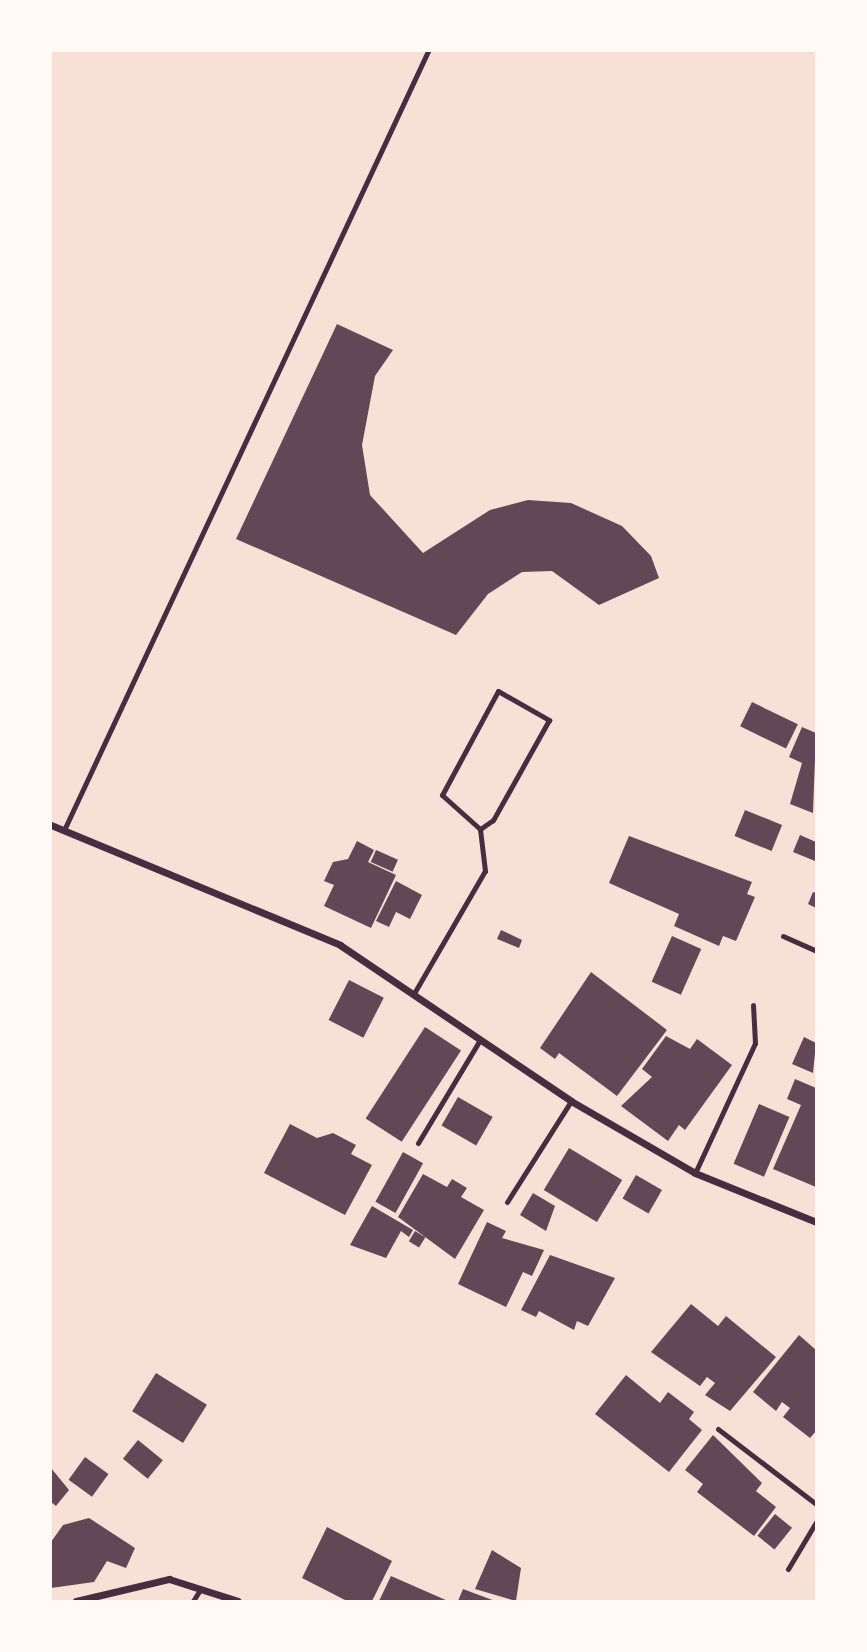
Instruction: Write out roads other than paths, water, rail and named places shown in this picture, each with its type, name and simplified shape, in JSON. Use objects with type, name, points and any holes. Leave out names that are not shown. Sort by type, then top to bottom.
[{"type":"street","points":[[51,825],[340,945],[571,1101],[695,1173],[816,1222]]},
{"type":"street","points":[[76,1601],[169,1578],[238,1601]]},
{"type":"lane","points":[[64,830],[428,51]]},
{"type":"lane","points":[[413,995],[485,871],[480,829],[442,795],[498,691],[549,720],[493,820],[480,829]]},
{"type":"lane","points":[[783,936],[816,951]]},
{"type":"lane","points":[[695,1173],[755,1043],[752,1005]]},
{"type":"lane","points":[[418,1143],[480,1040]]},
{"type":"lane","points":[[507,1202],[571,1101]]},
{"type":"lane","points":[[718,1429],[816,1504]]},
{"type":"lane","points":[[788,1569],[816,1522]]},
{"type":"lane","points":[[193,1601],[201,1588]]}]
